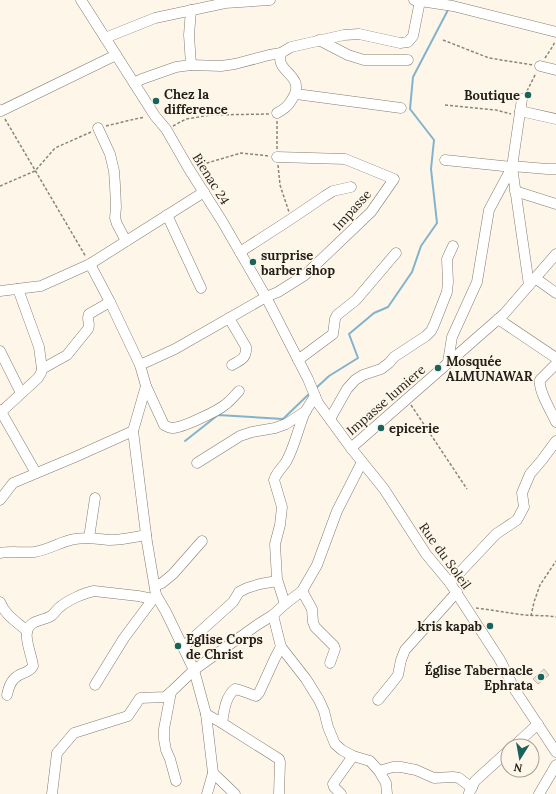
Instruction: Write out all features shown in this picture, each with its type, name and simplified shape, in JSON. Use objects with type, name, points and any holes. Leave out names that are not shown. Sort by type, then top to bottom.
[{"type":"street","points":[[105,38],[155,18],[225,3],[270,0]]},
{"type":"street","points":[[134,83],[176,67],[191,65],[221,66],[235,64],[281,53],[291,47],[344,35],[359,34],[400,43],[408,42],[412,36],[417,1],[453,6],[556,32]]},
{"type":"street","name":"Bienac 24","points":[[85,2],[105,38],[155,116],[166,130],[222,221],[266,297],[308,379]]},
{"type":"street","points":[[191,65],[189,35],[192,10]]},
{"type":"street","points":[[319,40],[348,55],[364,60],[408,60]]},
{"type":"street","points":[[277,113],[282,111],[288,105],[296,94],[297,86],[292,76],[287,72],[281,62],[281,53]]},
{"type":"street","points":[[0,111],[116,55]]},
{"type":"street","points":[[540,66],[556,70]]},
{"type":"street","points":[[296,94],[401,108]]},
{"type":"street","points":[[522,99],[512,167],[515,191],[532,281],[556,293]]},
{"type":"street","points":[[520,114],[556,119]]},
{"type":"street","points":[[98,128],[110,154],[114,171],[116,207],[115,218],[126,241]]},
{"type":"street","name":"Impasse","points":[[266,297],[278,292],[305,275],[371,212],[394,179],[345,159],[277,157]]},
{"type":"street","points":[[445,160],[512,167],[556,169]]},
{"type":"street","points":[[448,362],[452,337],[477,282],[488,210],[512,167]]},
{"type":"street","points":[[240,252],[333,191],[351,186]]},
{"type":"street","points":[[515,191],[556,204]]},
{"type":"street","points":[[0,291],[41,286],[90,264],[204,192]]},
{"type":"street","points":[[166,215],[201,288]]},
{"type":"street","points":[[330,419],[347,389],[355,380],[389,363],[394,357],[426,336],[431,331],[447,292],[447,259],[452,246]]},
{"type":"street","points":[[298,360],[332,334],[337,315],[356,300],[396,253]]},
{"type":"street","name":"Impasse lumiere","points":[[351,448],[504,314],[556,254]]},
{"type":"street","points":[[90,264],[140,365],[146,386],[164,425],[173,428],[178,427],[214,412],[226,404],[239,391]]},
{"type":"street","points":[[18,289],[39,347],[42,370],[38,378],[0,411],[36,473]]},
{"type":"street","points":[[140,365],[175,349],[266,297]]},
{"type":"street","points":[[42,370],[68,355],[88,330],[90,325],[88,319],[89,314],[110,302]]},
{"type":"street","points":[[229,318],[246,347],[247,353],[245,358],[232,365]]},
{"type":"street","points":[[498,319],[556,358]]},
{"type":"street","points":[[0,352],[21,393]]},
{"type":"street","points":[[556,364],[539,382],[540,389],[556,422]]},
{"type":"street","name":"Rue du Soleil","points":[[308,379],[317,400],[330,419],[384,489],[426,554],[457,592],[500,660],[516,690],[556,752]]},
{"type":"street","points":[[146,386],[133,431],[146,535],[155,593],[194,670],[206,714],[213,774],[207,794]]},
{"type":"street","points":[[197,463],[240,436],[286,424],[306,411],[317,400]]},
{"type":"street","points":[[284,604],[277,581],[275,544],[280,525],[282,507],[274,480],[291,450],[306,411]]},
{"type":"street","points":[[0,500],[13,483],[133,431]]},
{"type":"street","points":[[450,583],[496,534],[518,520],[524,507],[522,493],[530,474],[556,441]]},
{"type":"street","points":[[52,794],[57,753],[74,732],[128,716],[140,698],[165,697],[194,670],[273,615],[284,604],[302,591],[317,565],[337,511],[362,462]]},
{"type":"street","points":[[89,538],[95,498]]},
{"type":"street","points":[[0,553],[34,552],[45,550],[73,539],[89,538],[110,540],[146,535]]},
{"type":"street","points":[[95,685],[124,638],[162,583],[173,574],[202,541]]},
{"type":"street","points":[[183,647],[233,602],[240,592],[260,584],[277,581]]},
{"type":"street","points":[[7,695],[13,680],[28,672],[33,666],[26,636],[29,627],[36,622],[49,617],[64,604],[87,592],[94,591],[138,596],[155,593]]},
{"type":"street","points":[[302,591],[312,609],[313,622],[334,646],[335,649],[330,664]]},
{"type":"street","points":[[378,700],[398,675],[405,650],[457,592]]},
{"type":"street","points":[[0,602],[6,613],[27,631]]},
{"type":"street","points":[[273,615],[281,647],[306,679],[319,700],[335,744],[353,756],[370,761],[380,771],[386,783],[387,794]]},
{"type":"street","points":[[222,723],[226,702],[230,693],[235,690],[240,690],[256,696],[259,693],[281,647]]},
{"type":"street","points":[[171,692],[164,729],[164,739],[176,781]]},
{"type":"street","points":[[206,714],[279,759],[279,794]]},
{"type":"street","points":[[523,738],[538,724]]},
{"type":"street","points":[[341,794],[333,784],[353,756]]},
{"type":"street","points":[[380,771],[393,767],[401,767],[416,770],[434,778],[453,776],[459,778],[470,791],[475,782],[500,759]]},
{"type":"street","points":[[539,794],[556,765]]},
{"type":"street","points":[[213,774],[235,794]]},
{"type":"path","points":[[443,40],[489,58],[540,66]]},
{"type":"path","points":[[444,106],[496,110],[520,114]]},
{"type":"path","points":[[0,111],[90,264]]},
{"type":"path","points":[[166,130],[186,119],[192,118],[277,113],[277,157],[280,185],[291,219]]},
{"type":"path","points":[[0,186],[36,170],[56,148],[98,128],[155,116]]},
{"type":"path","points":[[189,169],[241,153],[277,157]]},
{"type":"path","points":[[407,399],[467,489]]},
{"type":"path","points":[[531,616],[540,585],[556,561]]},
{"type":"path","points":[[466,606],[510,614],[531,616],[548,615],[556,617]]},
{"type":"building","name":"Église Tabernacle Ephrata","points":[[544,669],[549,675],[538,684],[533,679]]},
{"type":"waterway","points":[[315,389],[329,376],[358,358],[349,334],[374,313],[388,307],[412,272],[421,246],[437,223],[431,169],[434,140],[410,109],[413,77],[449,8]]},
{"type":"waterway","points":[[185,441],[218,415],[283,419],[310,393]]},
{"type":"place","name":"Boutique","points":[[528,95]]},
{"type":"place","name":"Chez la difference","points":[[156,101]]},
{"type":"place","name":"surprise barber shop","points":[[253,262]]},
{"type":"place","name":"Mosquée ALMUNAWAR","points":[[438,368]]},
{"type":"place","name":"epicerie","points":[[381,428]]},
{"type":"place","name":"kris kapab","points":[[490,626]]},
{"type":"place","name":"Eglise Corps de Christ","points":[[178,646]]},
{"type":"place","name":"Église Tabernacle Ephrata","points":[[541,677]]}]
